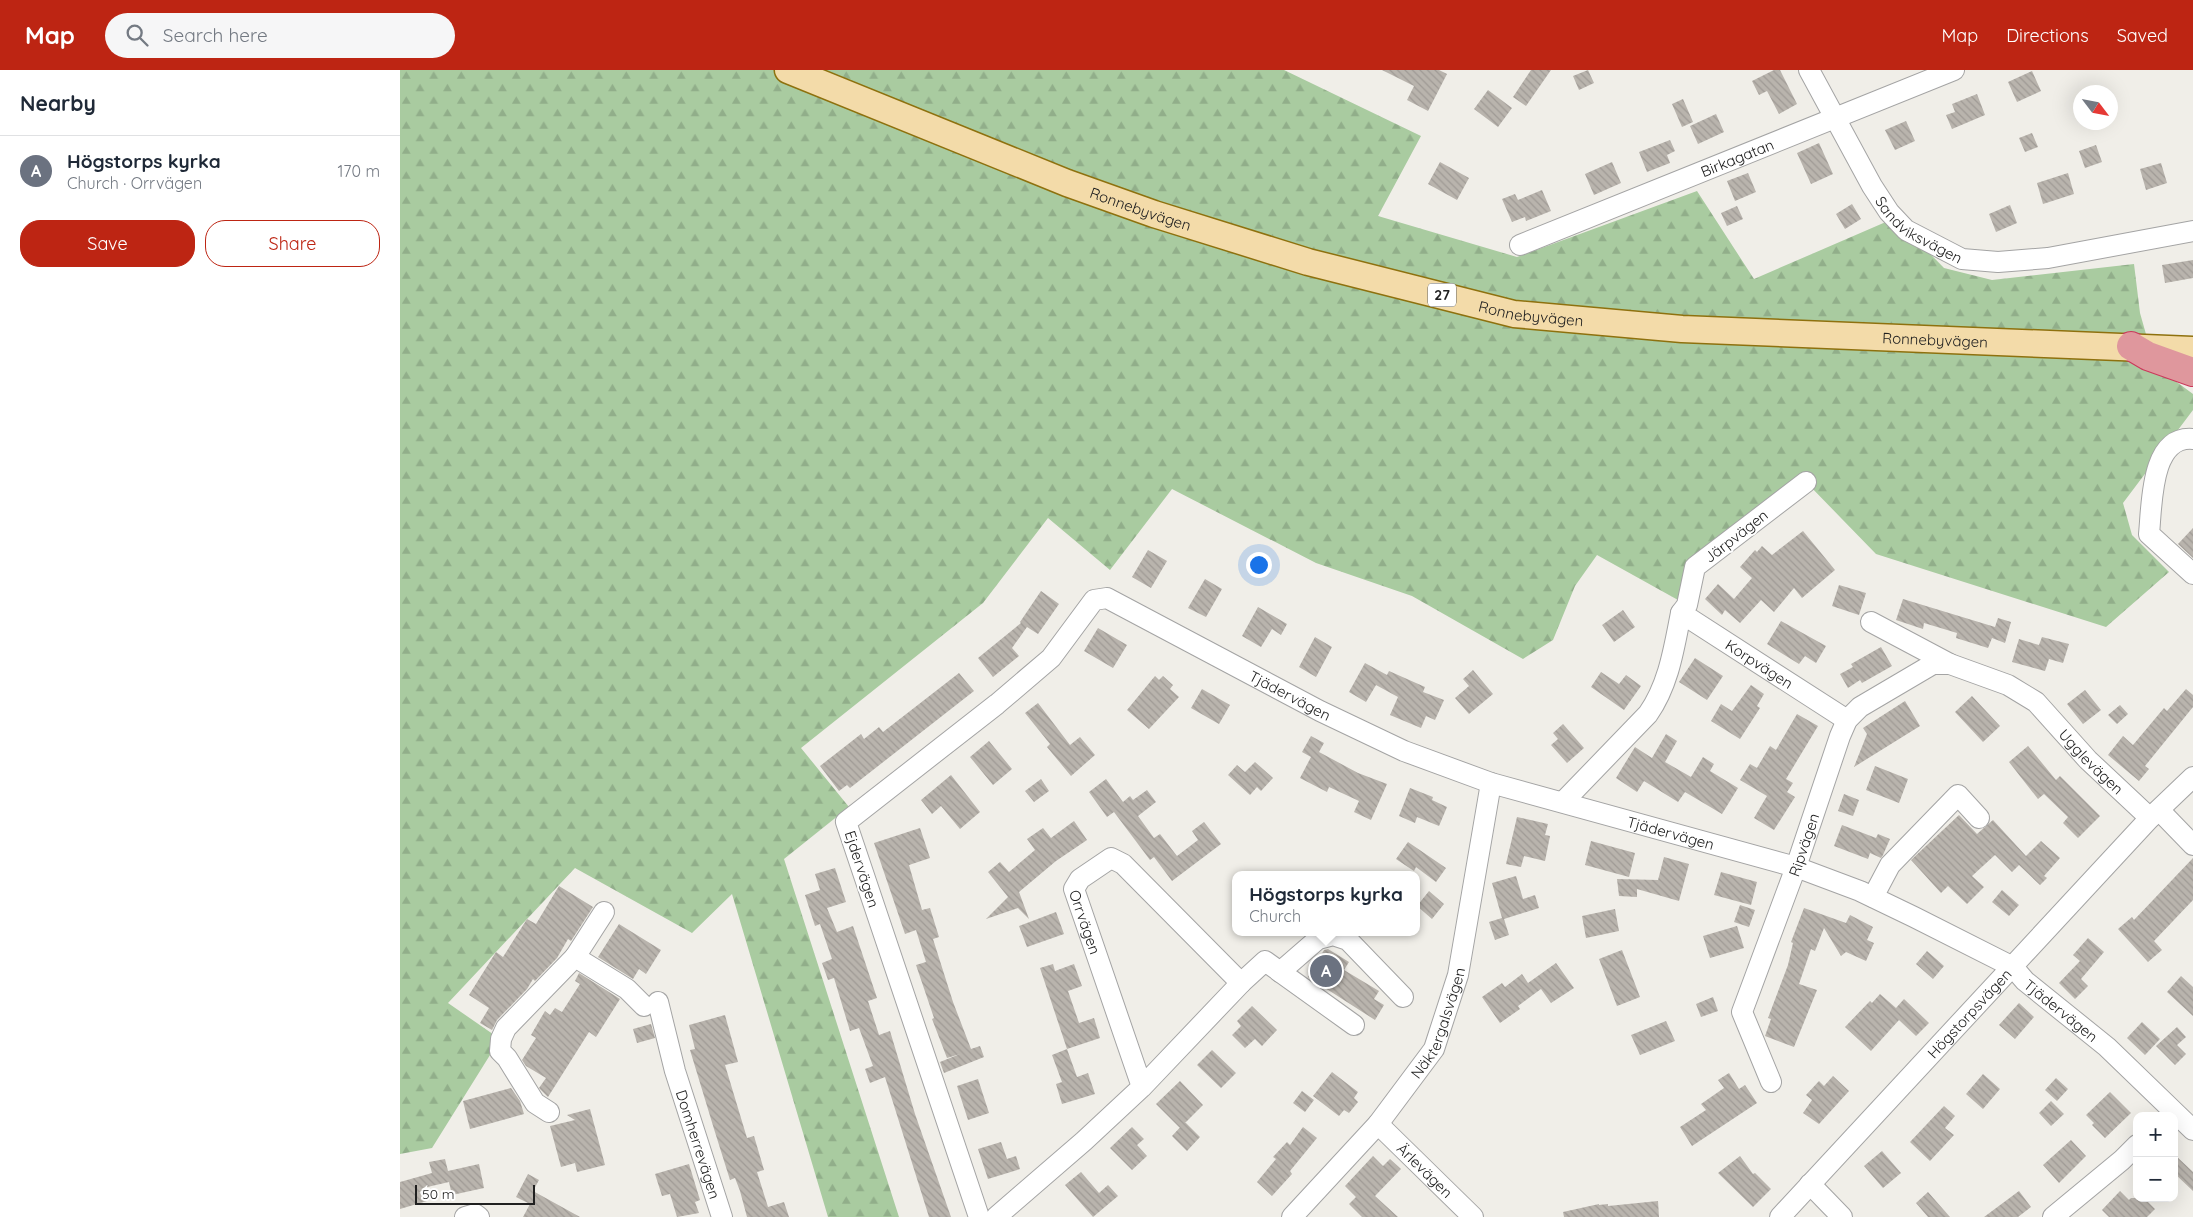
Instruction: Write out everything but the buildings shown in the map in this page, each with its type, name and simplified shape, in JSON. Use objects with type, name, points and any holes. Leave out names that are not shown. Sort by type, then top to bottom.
[{"type":"highway","points":[[2131,346],[2148,356],[2193,372]]},
{"type":"main road","name":"Ronnebyvägen","points":[[788,70],[1067,183],[1154,214],[1308,262],[1514,314],[1682,329],[2193,350]]},
{"type":"main road","points":[[2165,348],[2193,358]]},
{"type":"street","name":"Sandviksvägen","points":[[1809,70],[1872,186],[1889,212],[1906,230],[1962,259],[1998,262],[2048,258],[2193,231]]},
{"type":"street","name":"Birkagatan","points":[[1520,245],[1691,174],[1836,119],[1954,70]]},
{"type":"street","points":[[2193,439],[2185,438],[2169,448],[2155,470],[2150,534],[2193,574]]},
{"type":"street","name":"Järpvägen","points":[[1563,802],[1648,714],[1660,698],[1695,567],[1806,482]]},
{"type":"street","name":"Tjädervägen","points":[[1107,598],[1320,710],[1396,747],[1491,783],[1796,867],[1873,897],[2013,967],[2025,981],[2107,1047],[2168,1112]]},
{"type":"street","name":"Ejdervägen","points":[[979,1217],[846,822],[997,704],[1051,658],[1094,600],[1107,598]]},
{"type":"street","name":"Korpvägen","points":[[1684,609],[1847,720]]},
{"type":"street","name":"Ripvägen","points":[[1871,622],[1950,664],[2008,685],[2036,702]]},
{"type":"street","name":"Ripvägen","points":[[1771,1082],[1742,1012],[1796,867],[1847,720],[1860,707],[1933,664],[1950,664]]},
{"type":"street","name":"Ugglevägen","points":[[2036,702],[2088,760],[2155,814]]},
{"type":"street","name":"Högstorpsvägen","points":[[1780,1217],[2155,814],[2193,777]]},
{"type":"street","name":"Näktergalsvägen","points":[[1300,1214],[1378,1124],[1434,1050],[1458,975],[1491,783]]},
{"type":"street","points":[[1873,897],[1890,864],[1958,795],[1980,818]]},
{"type":"street","points":[[2155,814],[2193,845]]},
{"type":"street","name":"Orrvägen","points":[[1142,1087],[1074,889],[1080,879],[1111,858],[1123,864],[1241,983]]},
{"type":"street","points":[[549,1112],[535,1103],[507,1058],[500,1051],[501,1039],[506,1028],[575,957],[604,912]]},
{"type":"street","points":[[1280,972],[1318,939],[1329,936]]},
{"type":"street","points":[[1336,936],[1348,940],[1403,997]]},
{"type":"street","name":"Domherrevägen","points":[[575,957],[651,1004],[722,1217]]},
{"type":"street","points":[[996,1217],[1142,1087],[1241,983],[1266,961],[1354,1025]]},
{"type":"street","name":"Tjädervägen","points":[[2178,1119],[2193,1130]]},
{"type":"street","name":"Ärlevägen","points":[[1378,1124],[1473,1217]]},
{"type":"street","points":[[2054,1217],[2133,1149]]},
{"type":"street","points":[[1810,1184],[1842,1217]]},
{"type":"street","points":[[465,1217],[474,1214],[479,1217]]},
{"type":"green space","points":[[400,70],[1284,70],[1421,136],[1378,216],[1517,257],[1697,191],[1754,279],[1895,218],[1944,268],[1992,280],[2134,264],[2140,313],[2155,366],[2193,394],[2193,410],[2123,503],[2132,535],[2169,572],[2106,627],[1876,554],[1806,482],[1695,567],[1687,605],[1597,555],[1575,586],[1553,640],[1523,659],[1412,596],[1316,563],[1172,489],[1110,570],[1048,518],[983,603],[801,748],[849,807],[784,859],[899,1217],[828,1217],[732,894],[692,933],[575,868],[448,1003],[500,1039],[432,1148],[400,1154]]},
{"type":"place","name":"Högstorps kyrka","points":[[1326,971]]}]
